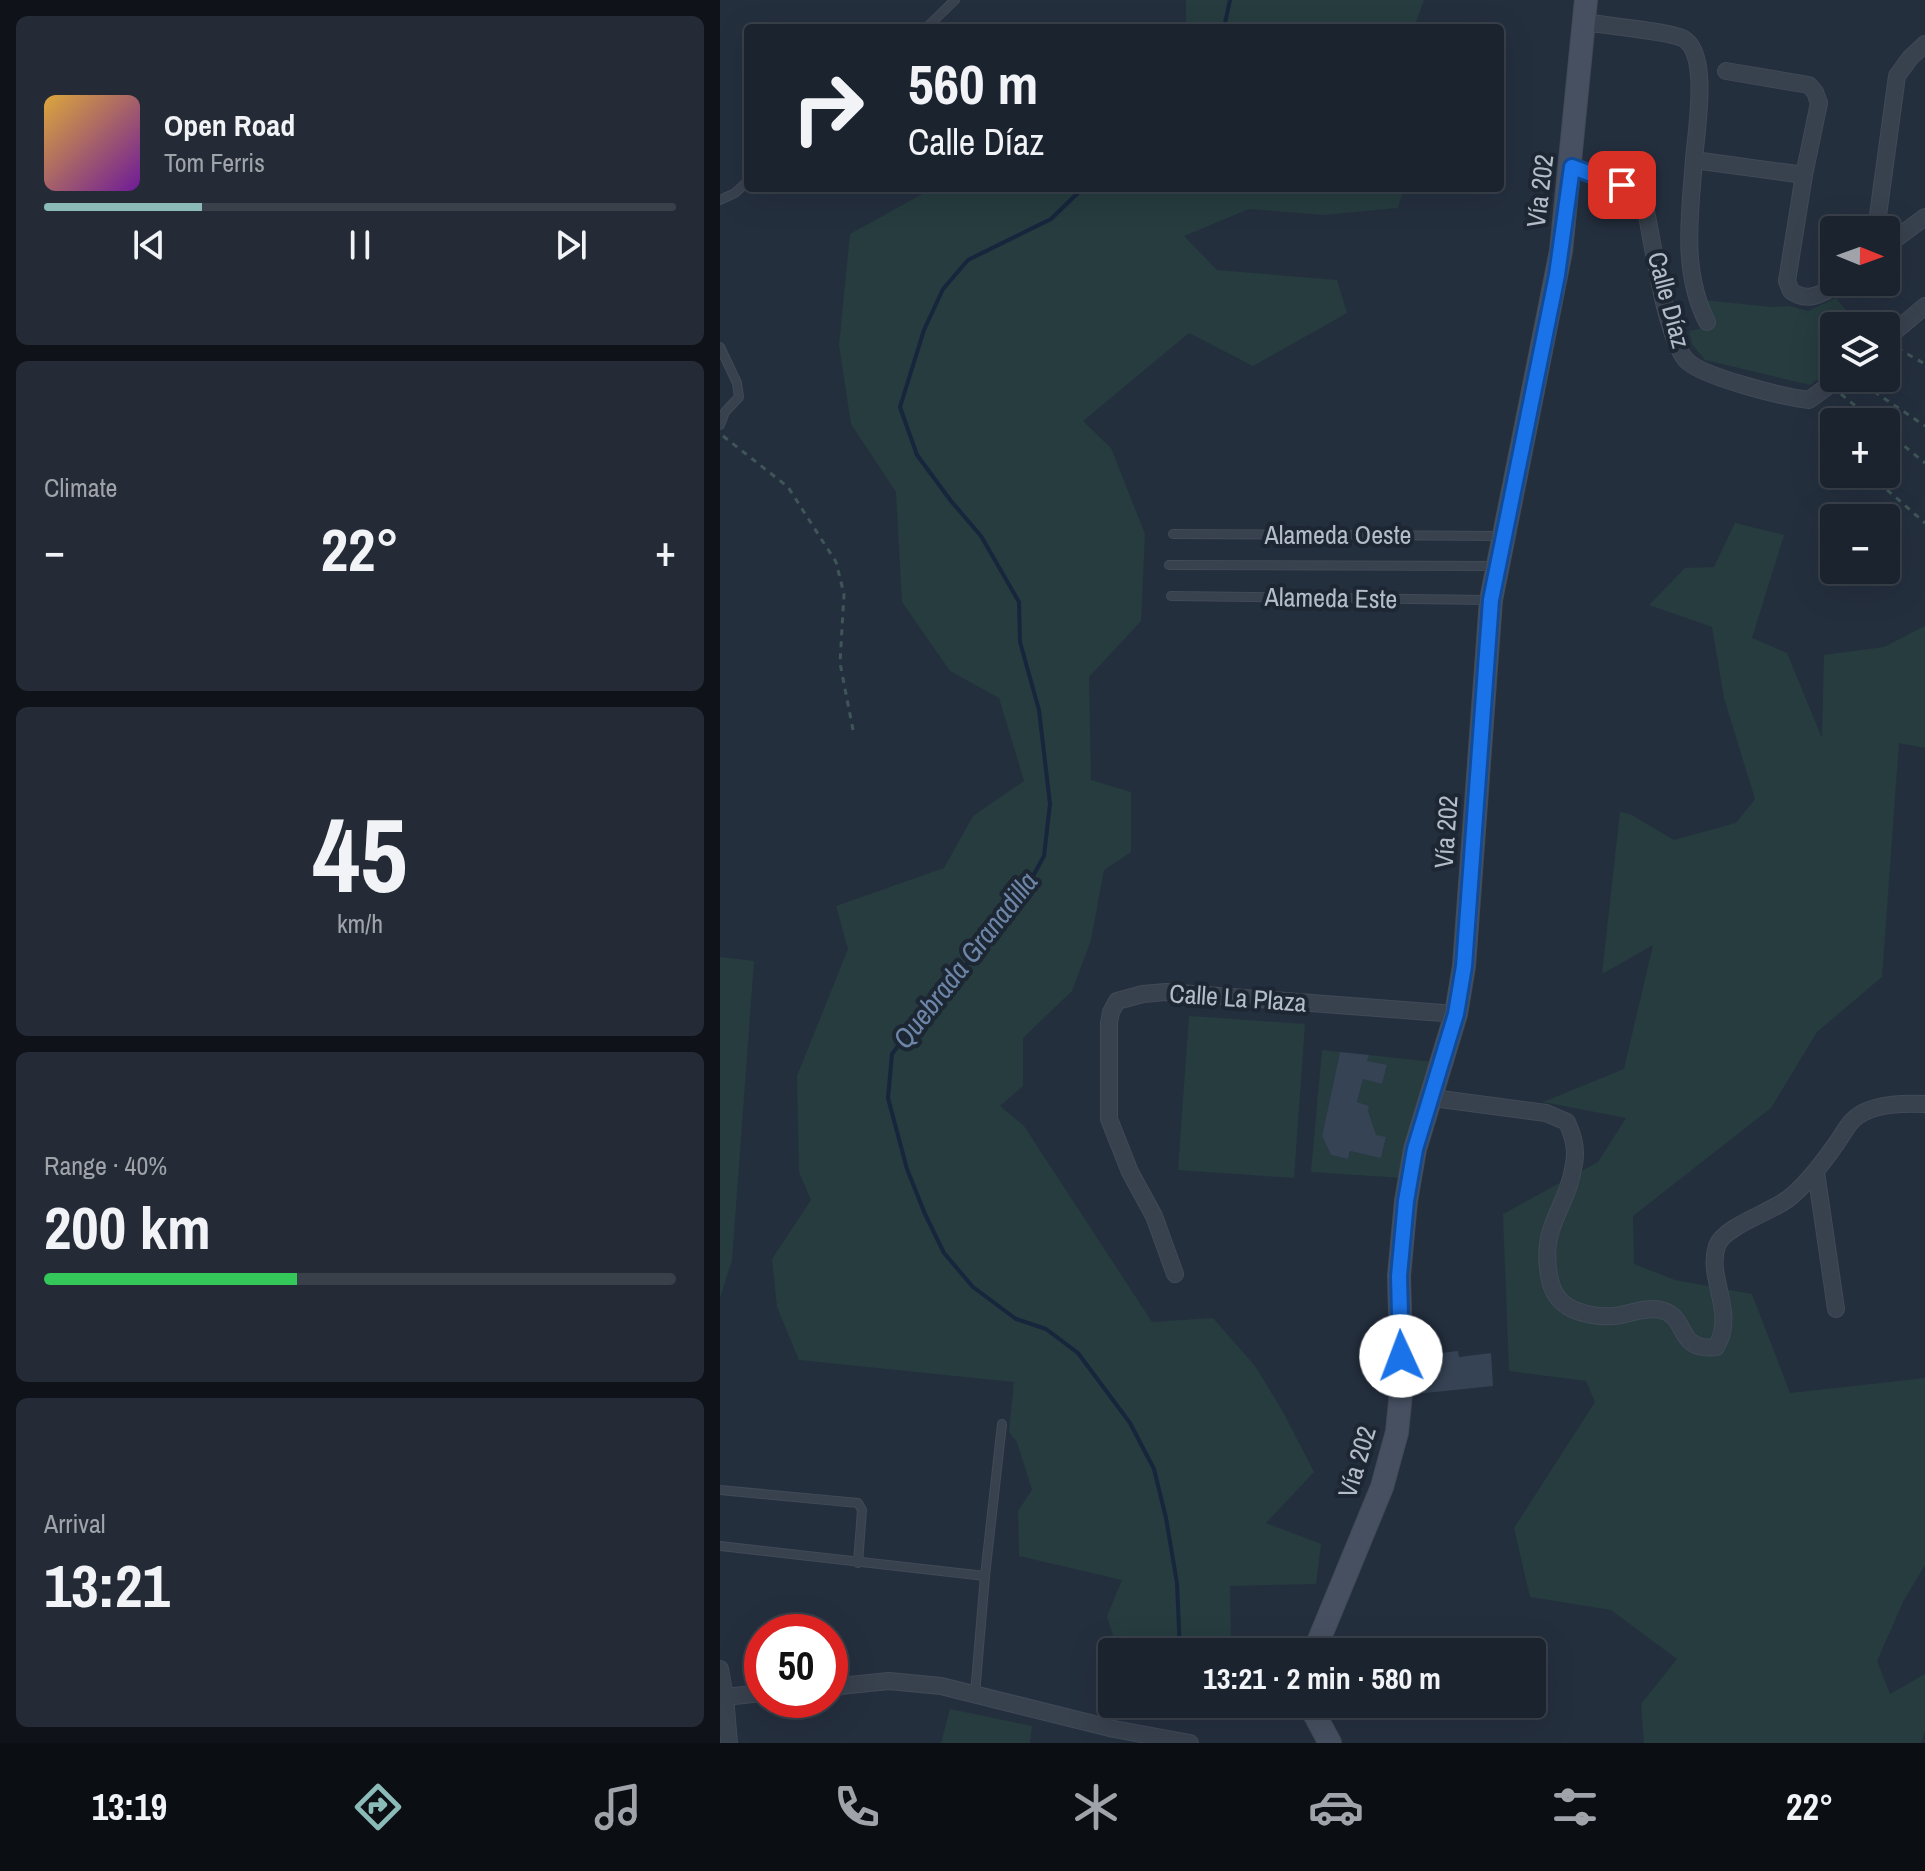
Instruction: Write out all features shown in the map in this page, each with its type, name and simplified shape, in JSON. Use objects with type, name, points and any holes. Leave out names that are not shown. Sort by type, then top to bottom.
[{"type":"main road","name":"Vía 202","points":[[1320,1638],[1382,1487],[1397,1432],[1402,1383],[1399,1276],[1406,1201],[1415,1149],[1433,1098],[1456,1014],[1468,923],[1491,600],[1559,265],[1572,167],[1585,11]]},
{"type":"main road","points":[[1317,1718],[1330,1743]]},
{"type":"street","points":[[1585,11],[1682,38],[1695,50],[1699,66],[1688,236],[1697,302],[1707,322]]},
{"type":"street","points":[[1878,216],[1897,76],[1925,44]]},
{"type":"street","points":[[1726,71],[1809,85],[1815,92],[1819,103],[1787,281],[1791,291],[1807,298],[1820,295]]},
{"type":"street","points":[[1694,160],[1804,175]]},
{"type":"street","name":"Calle Díaz","points":[[1572,167],[1622,185],[1638,195],[1646,211],[1672,331],[1683,358],[1696,369],[1792,398],[1809,400]]},
{"type":"street","points":[[1900,236],[1925,217]]},
{"type":"street","points":[[1900,328],[1925,306]]},
{"type":"street","points":[[1809,400],[1820,392]]},
{"type":"street","name":"Calle La Plaza","points":[[1175,1274],[1154,1216],[1130,1172],[1109,1119],[1109,1023],[1117,1001],[1166,992],[1456,1014]]},
{"type":"street","points":[[1433,1098],[1546,1113],[1567,1122],[1574,1139],[1574,1164],[1546,1241],[1551,1286],[1560,1301],[1574,1310],[1590,1314],[1610,1317],[1647,1309],[1663,1310],[1675,1318],[1692,1345],[1701,1349],[1716,1347],[1722,1337],[1722,1301],[1715,1262],[1717,1245],[1725,1234],[1789,1198],[1816,1172],[1855,1118],[1878,1107],[1925,1104]]},
{"type":"street","points":[[1816,1172],[1836,1309]]},
{"type":"street","points":[[720,1669],[729,1743]]},
{"type":"street","points":[[848,1685],[889,1681],[941,1686],[1114,1729],[1190,1743]]},
{"type":"street","points":[[725,1697],[744,1695]]},
{"type":"lane","points":[[930,24],[955,0]]},
{"type":"lane","points":[[720,200],[744,185]]},
{"type":"lane","points":[[720,347],[737,383],[739,397],[725,412],[720,427]]},
{"type":"lane","name":"Alameda Oeste","points":[[1173,534],[1503,536]]},
{"type":"lane","points":[[1169,565],[1497,566]]},
{"type":"lane","name":"Alameda Este","points":[[1171,596],[1491,600]]},
{"type":"lane","points":[[975,1694],[1002,1424]]},
{"type":"lane","points":[[720,1490],[858,1503],[862,1510],[858,1563]]},
{"type":"lane","points":[[720,1546],[985,1576]]},
{"type":"path","points":[[1900,349],[1925,364]]},
{"type":"path","points":[[1844,392],[1861,408]]},
{"type":"path","points":[[1875,392],[1925,426]]},
{"type":"path","points":[[1809,400],[1820,414]]},
{"type":"path","points":[[720,427],[725,440],[788,487],[836,562],[844,594],[840,663],[853,730]]},
{"type":"path","points":[[1900,442],[1925,463]]},
{"type":"path","points":[[1885,488],[1925,523]]},
{"type":"green space","points":[[1186,0],[1424,0],[1415,24],[1186,24]]},
{"type":"green space","points":[[926,192],[1403,192],[1398,208],[1323,215],[1249,209],[1184,236],[1217,270],[1337,280],[1347,313],[1253,366],[1189,333],[1083,421],[1111,448],[1145,534],[1141,621],[1089,677],[1091,780],[1131,792],[1131,852],[1104,870],[1091,940],[1072,991],[1023,1038],[1023,1086],[1000,1106],[1024,1126],[1152,1322],[1213,1318],[1255,1366],[1314,1472],[1266,1523],[1321,1544],[1316,1584],[1230,1586],[1231,1638],[1114,1638],[1107,1616],[1122,1580],[1019,1556],[1018,1511],[1032,1490],[1017,1442],[1009,1432],[1014,1382],[799,1360],[777,1307],[772,1259],[811,1200],[799,1172],[797,1076],[848,949],[836,906],[944,868],[973,816],[1024,781],[999,698],[950,671],[902,602],[896,492],[851,424],[839,345],[850,234]]},
{"type":"green space","points":[[1836,298],[1848,312],[1820,312],[1820,377],[1810,385],[1705,360],[1692,344],[1689,331],[1713,326],[1703,300],[1789,306],[1808,311]]},
{"type":"green space","points":[[1735,523],[1784,535],[1752,638],[1787,653],[1822,738],[1824,655],[1884,647],[1925,626],[1925,748],[1899,743],[1882,977],[1817,1032],[1771,1108],[1633,1216],[1634,1264],[1675,1280],[1752,1294],[1790,1393],[1925,1378],[1925,1565],[1904,1600],[1877,1661],[1890,1694],[1925,1674],[1925,1731],[1921,1743],[1644,1743],[1641,1704],[1677,1659],[1611,1610],[1530,1597],[1514,1528],[1595,1402],[1586,1381],[1509,1371],[1503,1214],[1598,1162],[1626,1118],[1543,1102],[1624,1069],[1653,945],[1602,974],[1620,812],[1630,814],[1674,840],[1736,823],[1755,799],[1724,698],[1712,627],[1649,605],[1685,568],[1714,567]]},
{"type":"green space","points":[[720,957],[754,961],[732,1260],[720,1298]]},
{"type":"green space","points":[[1189,1016],[1305,1024],[1294,1178],[1178,1170]]},
{"type":"green space","points":[[1322,1050],[1340,1052],[1322,1136],[1331,1155],[1348,1159],[1350,1151],[1381,1157],[1386,1138],[1370,1134],[1365,1121],[1369,1106],[1357,1102],[1363,1079],[1382,1083],[1387,1066],[1367,1061],[1369,1055],[1434,1062],[1402,1178],[1311,1172]]},
{"type":"green space","points":[[950,1709],[1032,1726],[1030,1743],[941,1743]]},
{"type":"building","points":[[1340,1052],[1369,1055],[1367,1061],[1387,1065],[1382,1084],[1363,1079],[1357,1102],[1369,1106],[1376,1135],[1386,1137],[1381,1158],[1350,1151],[1348,1159],[1331,1155],[1322,1136]]},
{"type":"building","points":[[1458,1351],[1459,1357],[1491,1353],[1493,1386],[1415,1394],[1415,1356]]},
{"type":"waterway","name":"Quebrada Granadilla","points":[[1225,24],[1230,0]]},
{"type":"waterway","name":"Quebrada Granadilla","points":[[1079,192],[1051,219],[968,260],[943,289],[924,330],[900,407],[917,455],[981,536],[1019,602],[1020,642],[1039,710],[1050,804],[1044,856],[1027,887],[967,964],[938,993],[892,1054],[888,1098],[907,1169],[944,1253],[973,1287],[1016,1319],[1046,1329],[1078,1353],[1130,1423],[1154,1469],[1166,1518],[1177,1583],[1179,1638]]},
{"type":"route","points":[[1401,1356],[1399,1276],[1406,1201],[1415,1149],[1433,1098],[1456,1014],[1464,966],[1491,600],[1557,275],[1572,167],[1622,185]]}]
